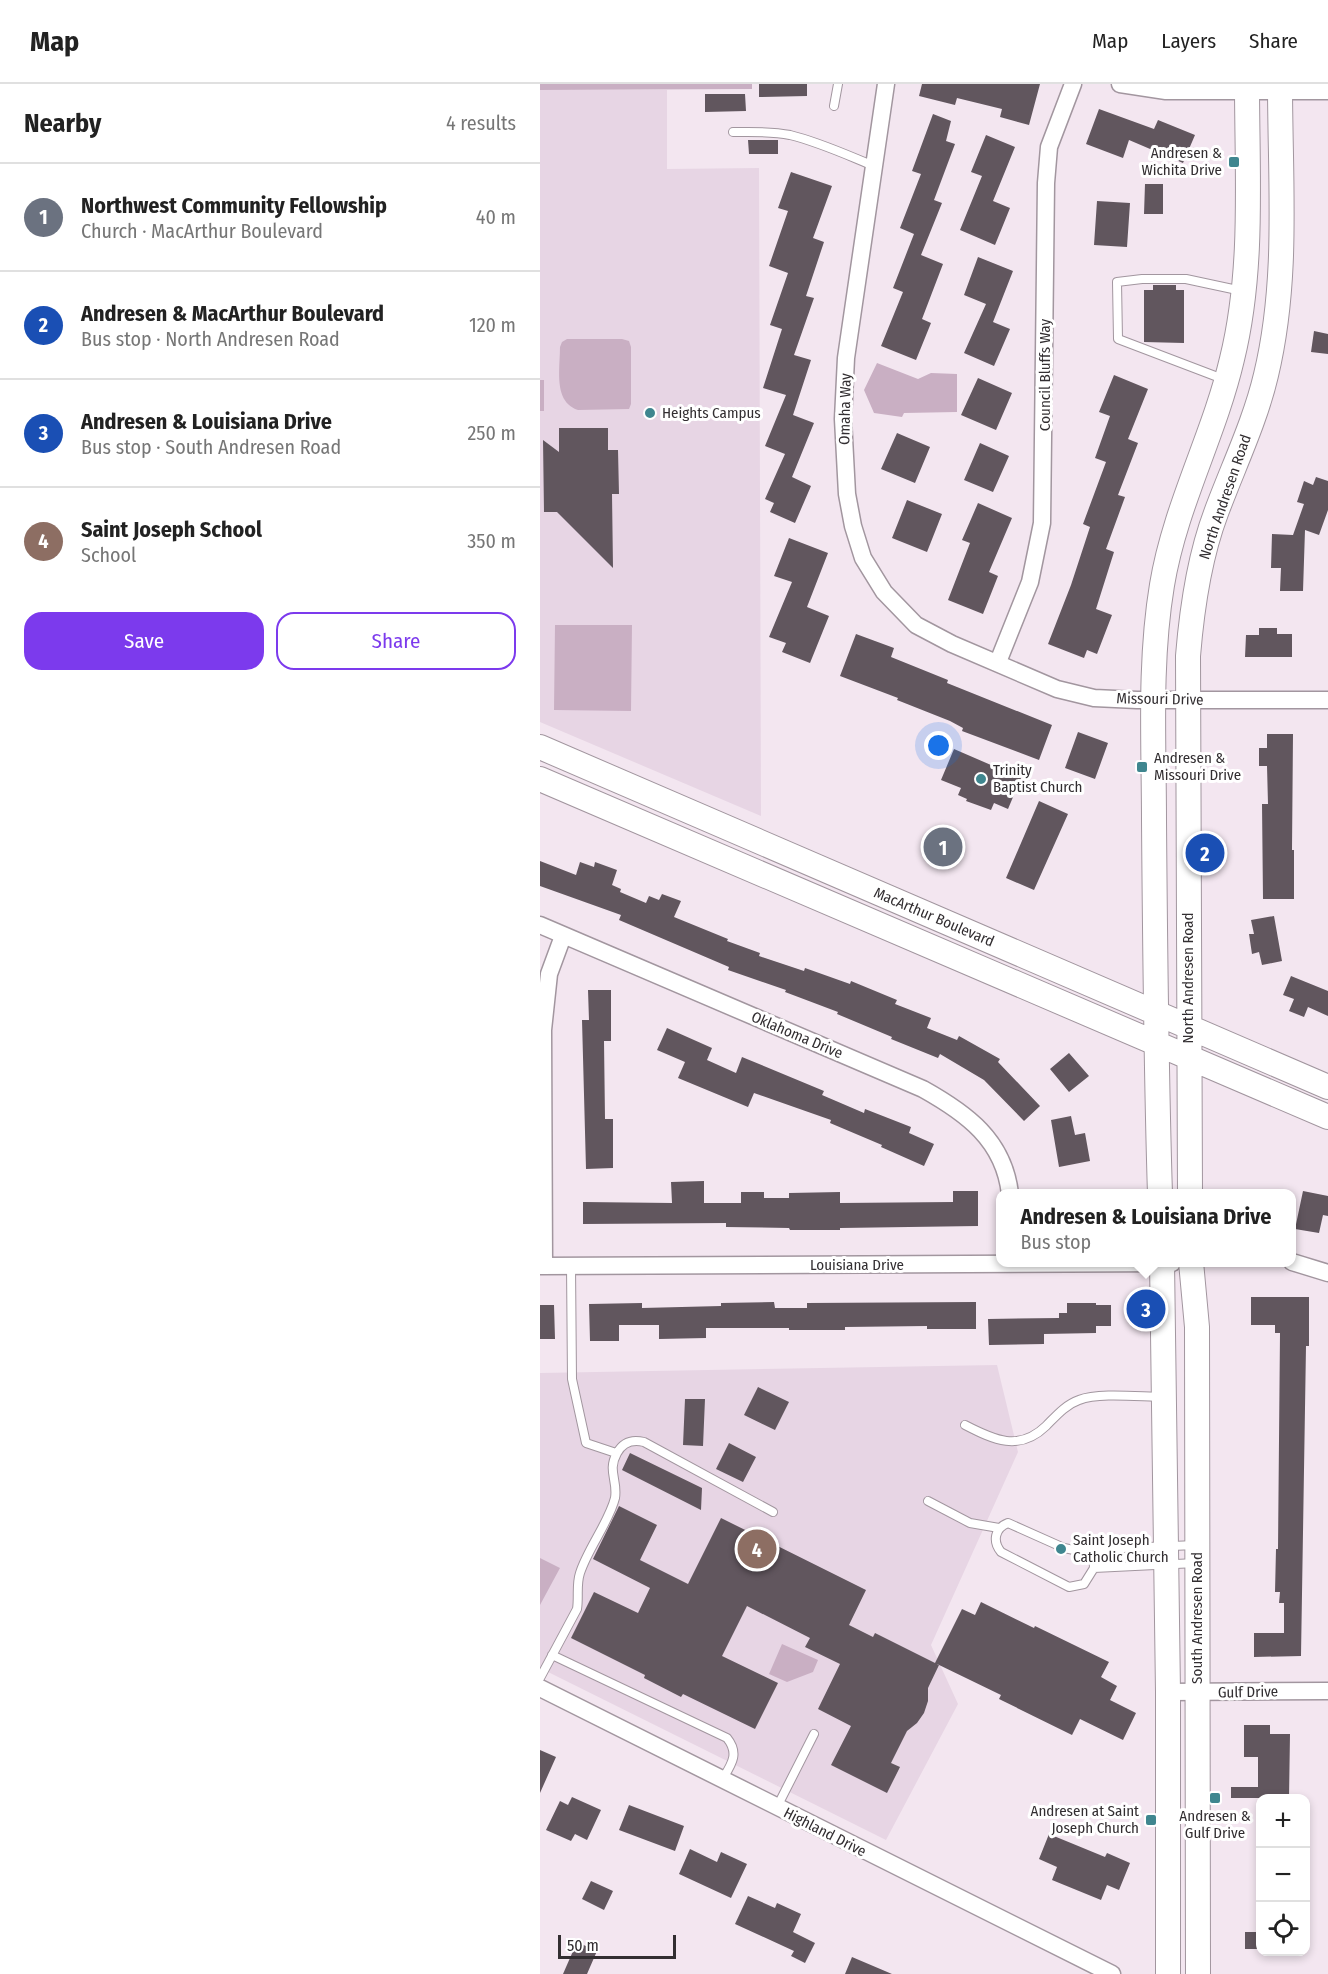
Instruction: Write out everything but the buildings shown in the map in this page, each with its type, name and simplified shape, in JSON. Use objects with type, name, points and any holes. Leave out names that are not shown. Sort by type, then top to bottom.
[{"type":"street","name":"Omaha Way","points":[[885,84],[846,358],[843,419],[847,494],[853,526],[863,558],[884,592],[916,625],[952,644],[998,662]]},
{"type":"street","name":"Council Bluffs Way","points":[[998,662],[1029,582],[1042,523],[1046,183],[1049,147],[1073,84]]},
{"type":"street","points":[[1120,84],[1166,91],[1247,87],[1328,91]]},
{"type":"street","points":[[1160,1189],[1155,1042],[1155,640],[1162,583],[1185,496],[1227,380],[1244,291],[1247,251],[1247,87]]},
{"type":"street","name":"North Andresen Road","points":[[1188,1056],[1186,700],[1193,601],[1216,513],[1265,379],[1276,319],[1282,248],[1280,87]]},
{"type":"street","name":"Missouri Drive","points":[[998,662],[1057,689],[1094,698],[1328,700]]},
{"type":"street","name":"MacArthur Boulevard","points":[[540,747],[1328,1087]]},
{"type":"street","name":"MacArthur Boulevard","points":[[540,779],[1328,1117]]},
{"type":"street","name":"Oklahoma Drive","points":[[540,925],[923,1089],[958,1109],[983,1132],[1002,1162],[1009,1189]]},
{"type":"street","points":[[542,1266],[543,1030],[549,974],[563,936]]},
{"type":"street","points":[[1188,1056],[1190,1189]]},
{"type":"street","points":[[1296,1263],[1328,1273]]},
{"type":"street","name":"Louisiana Drive","points":[[542,1266],[996,1264]]},
{"type":"street","name":"South Andresen Road","points":[[1162,1267],[1168,1692],[1168,1974]]},
{"type":"street","name":"South Andresen Road","points":[[1191,1267],[1197,1327],[1198,1974]]},
{"type":"street","name":"Highland Drive","points":[[540,1688],[1112,1974]]},
{"type":"street","name":"Gulf Drive","points":[[1168,1692],[1328,1690]]},
{"type":"lane","points":[[834,106],[838,84]]},
{"type":"lane","points":[[733,132],[770,132],[790,135],[874,166]]},
{"type":"lane","points":[[1227,380],[1118,339],[1117,282],[1142,279],[1186,279],[1244,291]]},
{"type":"lane","points":[[571,1266],[572,1379],[586,1443],[616,1454]]},
{"type":"lane","points":[[965,1425],[990,1438],[1004,1442],[1018,1441],[1032,1437],[1067,1406],[1080,1399],[1163,1397]]},
{"type":"lane","points":[[540,1678],[577,1610],[580,1572],[613,1504],[616,1487],[611,1471],[616,1454],[622,1446],[636,1440],[644,1442],[773,1512]]},
{"type":"lane","points":[[928,1501],[970,1523],[999,1528],[1008,1523],[1064,1548],[1166,1555],[1197,1554]]},
{"type":"lane","points":[[999,1528],[996,1543],[1001,1552],[1069,1587],[1084,1584],[1094,1568],[1093,1549]]},
{"type":"lane","points":[[1094,1568],[1166,1555],[1197,1554]]},
{"type":"lane","points":[[552,1655],[727,1738],[735,1750],[734,1758],[722,1780]]},
{"type":"lane","points":[[777,1808],[814,1734]]},
{"type":"shaded area","points":[[540,84],[752,84],[752,89],[540,90]]},
{"type":"shaded area","name":"Heights Campus","points":[[540,90],[667,90],[667,169],[759,168],[761,816],[540,722]]},
{"type":"shaded area","points":[[567,339],[629,341],[631,347],[631,404],[629,409],[578,410],[570,406],[561,392],[559,365],[560,347]]},
{"type":"shaded area","points":[[877,363],[918,379],[931,373],[957,374],[957,412],[904,413],[902,417],[874,413],[864,390]]},
{"type":"shaded area","points":[[540,380],[544,380],[544,411],[540,411]]},
{"type":"shaded area","points":[[555,625],[632,625],[631,711],[554,710]]},
{"type":"shaded area","points":[[997,1365],[1018,1452],[931,1645],[958,1704],[886,1840],[540,1668],[540,1373]]},
{"type":"shaded area","points":[[540,1558],[560,1568],[540,1605]]},
{"type":"shaded area","points":[[782,1644],[818,1660],[813,1672],[787,1682],[769,1674]]},
{"type":"place","name":"Andresen & Wichita Drive","points":[[1234,162]]},
{"type":"place","name":"Heights Campus","points":[[650,413]]},
{"type":"place","name":"Andresen & Missouri Drive","points":[[1142,767]]},
{"type":"place","name":"Trinity Baptist Church","points":[[981,779]]},
{"type":"place","name":"Northwest Community Fellowship","points":[[943,847]]},
{"type":"place","name":"Andresen & MacArthur Boulevard","points":[[1205,853]]},
{"type":"place","name":"Andresen & Louisiana Drive","points":[[1146,1309]]},
{"type":"place","name":"Saint Joseph School","points":[[757,1549]]},
{"type":"place","name":"Saint Joseph Catholic Church","points":[[1061,1549]]},
{"type":"place","name":"Andresen & Gulf Drive","points":[[1215,1798]]},
{"type":"place","name":"Andresen at Saint Joseph Church","points":[[1151,1820]]}]
